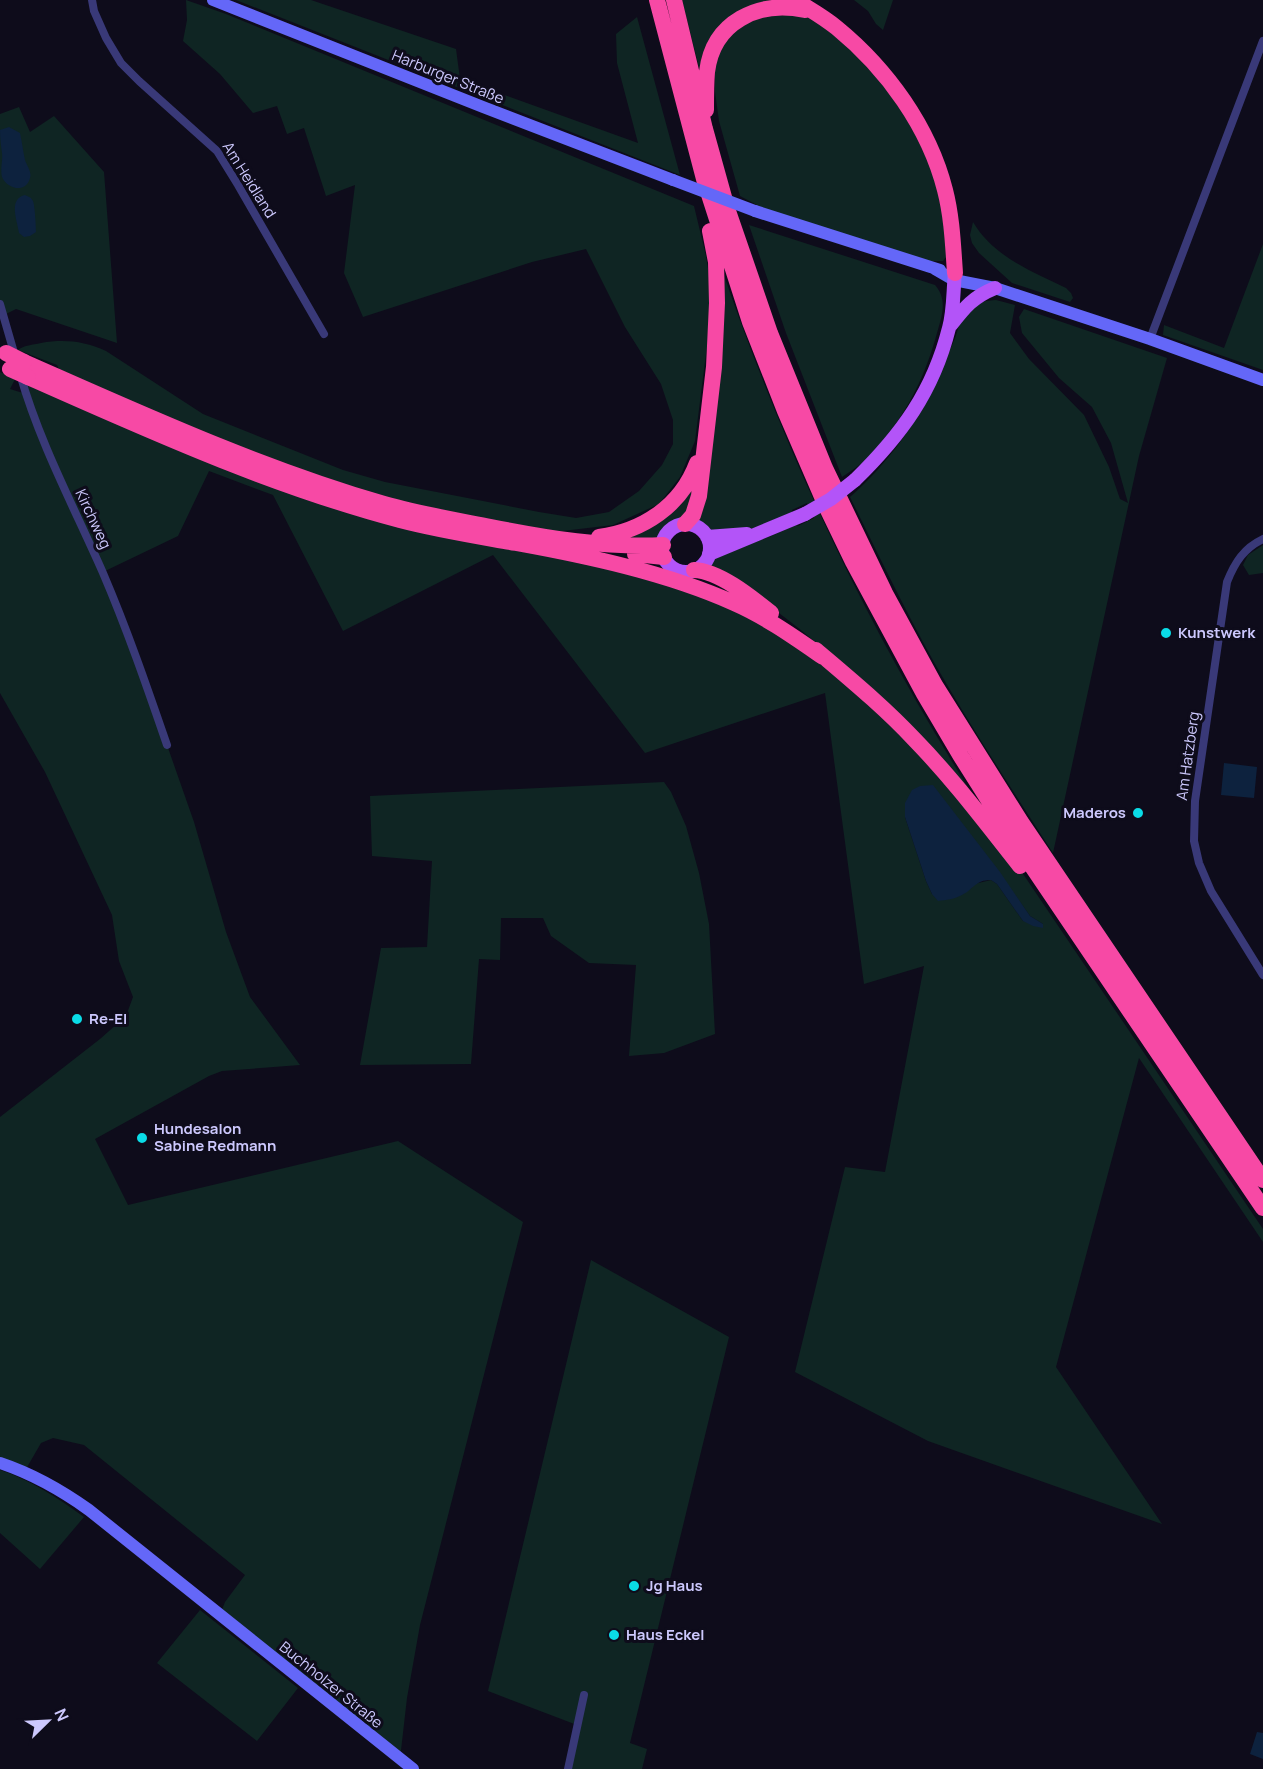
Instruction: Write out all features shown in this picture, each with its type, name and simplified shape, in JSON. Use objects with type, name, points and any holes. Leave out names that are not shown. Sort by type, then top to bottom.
[{"type":"highway","points":[[657,0],[715,219],[750,322],[784,411],[826,506],[874,603],[924,694],[1002,821],[1263,1208]]},
{"type":"highway","points":[[674,0],[705,129],[728,208],[770,333],[825,468],[885,593],[935,685],[997,784],[1263,1180]]},
{"type":"highway","points":[[795,0],[820,15],[859,47],[900,94],[933,156],[945,190],[951,214],[954,276]]},
{"type":"highway","points":[[705,129],[707,72],[717,41],[732,22],[751,10],[770,6],[793,6],[820,15]]},
{"type":"highway","points":[[685,524],[697,506],[714,367],[717,280],[712,240],[691,162],[687,119]]},
{"type":"highway","points":[[11,362],[196,450],[342,503],[429,527],[513,537],[637,545],[663,551]]},
{"type":"highway","points":[[513,537],[593,538],[615,534],[648,522],[666,509],[689,482],[700,456],[708,419]]},
{"type":"highway","points":[[513,537],[669,579],[711,593],[759,615],[823,657]]},
{"type":"highway","points":[[694,570],[722,579],[754,600],[871,698],[930,756],[1031,880],[1074,928]]},
{"type":"main road","points":[[709,554],[805,514],[855,480],[890,444],[909,418],[932,377],[950,327],[954,276]]},
{"type":"main road","points":[[950,327],[969,303],[995,288]]},
{"type":"main road","points":[[685,524],[698,528],[707,537],[710,545],[709,554],[704,563],[694,570],[684,572],[670,565],[663,551],[667,534],[671,529],[685,524]]},
{"type":"main road","points":[[707,537],[761,533]]},
{"type":"street","name":"Am Heidland","points":[[92,0],[94,11],[106,38],[121,63],[217,151],[324,334]]},
{"type":"street","name":"Harburger Straße","points":[[213,0],[472,103],[755,211],[954,276],[976,279],[995,288],[1150,339],[1263,380]]},
{"type":"street","points":[[1150,339],[1263,42]]},
{"type":"street","name":"Kirchweg","points":[[0,304],[27,398],[51,459],[132,644],[167,745]]},
{"type":"street","name":"Am Hatzberg","points":[[1263,539],[1242,554],[1232,568],[1227,582],[1204,737],[1194,825],[1196,850],[1211,891],[1263,975]]},
{"type":"street","name":"Buchholzer Straße","points":[[0,1463],[25,1472],[68,1495],[413,1769]]},
{"type":"street","points":[[568,1769],[584,1695]]},
{"type":"green space","points":[[186,0],[226,14],[694,206],[711,287],[707,346],[695,441],[680,477],[659,504],[613,525],[554,532],[437,512],[267,460],[61,373],[57,365],[18,350],[29,345],[58,341],[90,345],[106,351],[203,414],[343,470],[385,482],[576,518],[609,512],[639,491],[662,465],[673,444],[673,420],[661,384],[625,327],[586,249],[532,262],[363,317],[344,273],[355,185],[326,196],[304,128],[287,134],[277,106],[253,113],[220,74],[183,41],[187,20]]},
{"type":"green space","points":[[236,0],[311,0],[456,49],[460,79],[638,143],[617,63],[616,34],[637,17],[680,175]]},
{"type":"green space","points":[[682,0],[790,0],[739,14],[703,83]]},
{"type":"green space","points":[[854,0],[893,0],[883,30],[868,11]]},
{"type":"green space","points":[[800,14],[812,19],[844,42],[898,101],[925,148],[942,203],[946,257],[943,261],[918,261],[770,212],[740,196],[719,121],[715,92],[715,63],[723,42],[752,17]]},
{"type":"green space","points":[[19,107],[30,132],[54,116],[104,172],[117,343],[16,309],[4,315],[0,304],[0,114]]},
{"type":"green space","points":[[973,222],[981,234],[1002,254],[1066,288],[1073,298],[1070,302],[1012,283],[979,253],[972,243],[970,235]]},
{"type":"green space","points":[[749,225],[935,285],[942,296],[942,314],[933,348],[909,403],[872,454],[842,477],[786,333]]},
{"type":"green space","points":[[1263,244],[1263,370],[1163,335],[1164,325],[1224,348]]},
{"type":"green space","points":[[720,264],[772,403],[831,538],[899,670],[974,797],[881,702],[816,643],[782,615],[708,567],[716,555],[769,537],[814,518],[807,503],[792,510],[792,515],[757,528],[713,535],[695,521]]},
{"type":"green space","points":[[996,300],[1015,305],[1010,333],[1029,359],[1084,415],[1109,467],[1120,499],[1128,503],[1111,443],[1092,407],[1059,378],[1022,333],[1019,317],[1024,309],[1167,358],[1139,456],[1053,853],[946,683],[908,614],[850,497],[890,455],[913,424],[932,390],[966,308],[976,303]]},
{"type":"green space","points":[[0,372],[15,379],[10,389],[26,394],[32,402],[27,384],[742,610],[846,682],[952,787],[1013,859],[1263,1229],[1263,1242],[1139,1058],[1056,1367],[1162,1524],[928,1441],[795,1372],[845,1167],[885,1172],[924,966],[864,984],[825,693],[645,753],[493,555],[343,631],[273,495],[209,471],[178,536],[103,572],[194,822],[226,932],[250,997],[300,1065],[222,1071],[95,1139],[128,1205],[398,1141],[523,1222],[420,1625],[407,1698],[400,1759],[220,1615],[225,1602],[245,1575],[84,1445],[53,1438],[41,1443],[26,1469],[0,1459],[0,1117],[126,1016],[133,997],[119,961],[112,915],[45,772],[0,693]],"holes":[[[905,817],[993,864],[1030,916],[1043,924],[1023,921],[997,884],[991,880],[932,894]]]},
{"type":"green space","points":[[695,477],[692,508],[682,520],[673,523],[655,540],[605,540],[637,530]]},
{"type":"green space","points":[[1263,545],[1263,573],[1249,575],[1243,565],[1248,555]]},
{"type":"green space","points":[[664,782],[686,826],[699,873],[709,924],[715,1034],[664,1053],[629,1056],[636,965],[589,963],[551,936],[543,918],[501,918],[500,960],[479,959],[471,1064],[360,1065],[381,948],[427,947],[432,861],[372,856],[370,796]]},
{"type":"green space","points":[[591,1260],[729,1337],[630,1743],[647,1749],[642,1769],[568,1769],[577,1725],[488,1691]]},
{"type":"green space","points":[[0,1470],[44,1490],[84,1517],[40,1569],[0,1533]]},
{"type":"green space","points":[[200,1610],[298,1688],[257,1741],[157,1663]]},
{"type":"water","points":[[9,127],[20,133],[30,174],[28,183],[21,188],[12,187],[2,177],[0,130]]},
{"type":"water","points":[[25,195],[33,201],[36,232],[24,237],[19,233],[15,205],[20,197]]},
{"type":"water","points":[[1224,763],[1257,767],[1254,798],[1221,795]]},
{"type":"water","points":[[933,785],[1000,872],[1030,916],[1043,924],[1043,928],[1023,921],[997,884],[991,880],[978,883],[966,893],[950,899],[938,901],[932,894],[905,817],[905,803],[912,790],[920,786]]},
{"type":"water","points":[[1257,1732],[1263,1733],[1263,1759],[1250,1754]]},
{"type":"place","name":"Kunstwerk","points":[[1166,633]]},
{"type":"place","name":"Maderos","points":[[1138,813]]},
{"type":"place","name":"Re-El","points":[[77,1019]]},
{"type":"place","name":"Hundesalon Sabine Redmann","points":[[142,1138]]},
{"type":"place","name":"Jg Haus","points":[[634,1586]]},
{"type":"place","name":"Haus Eckel","points":[[614,1635]]}]
